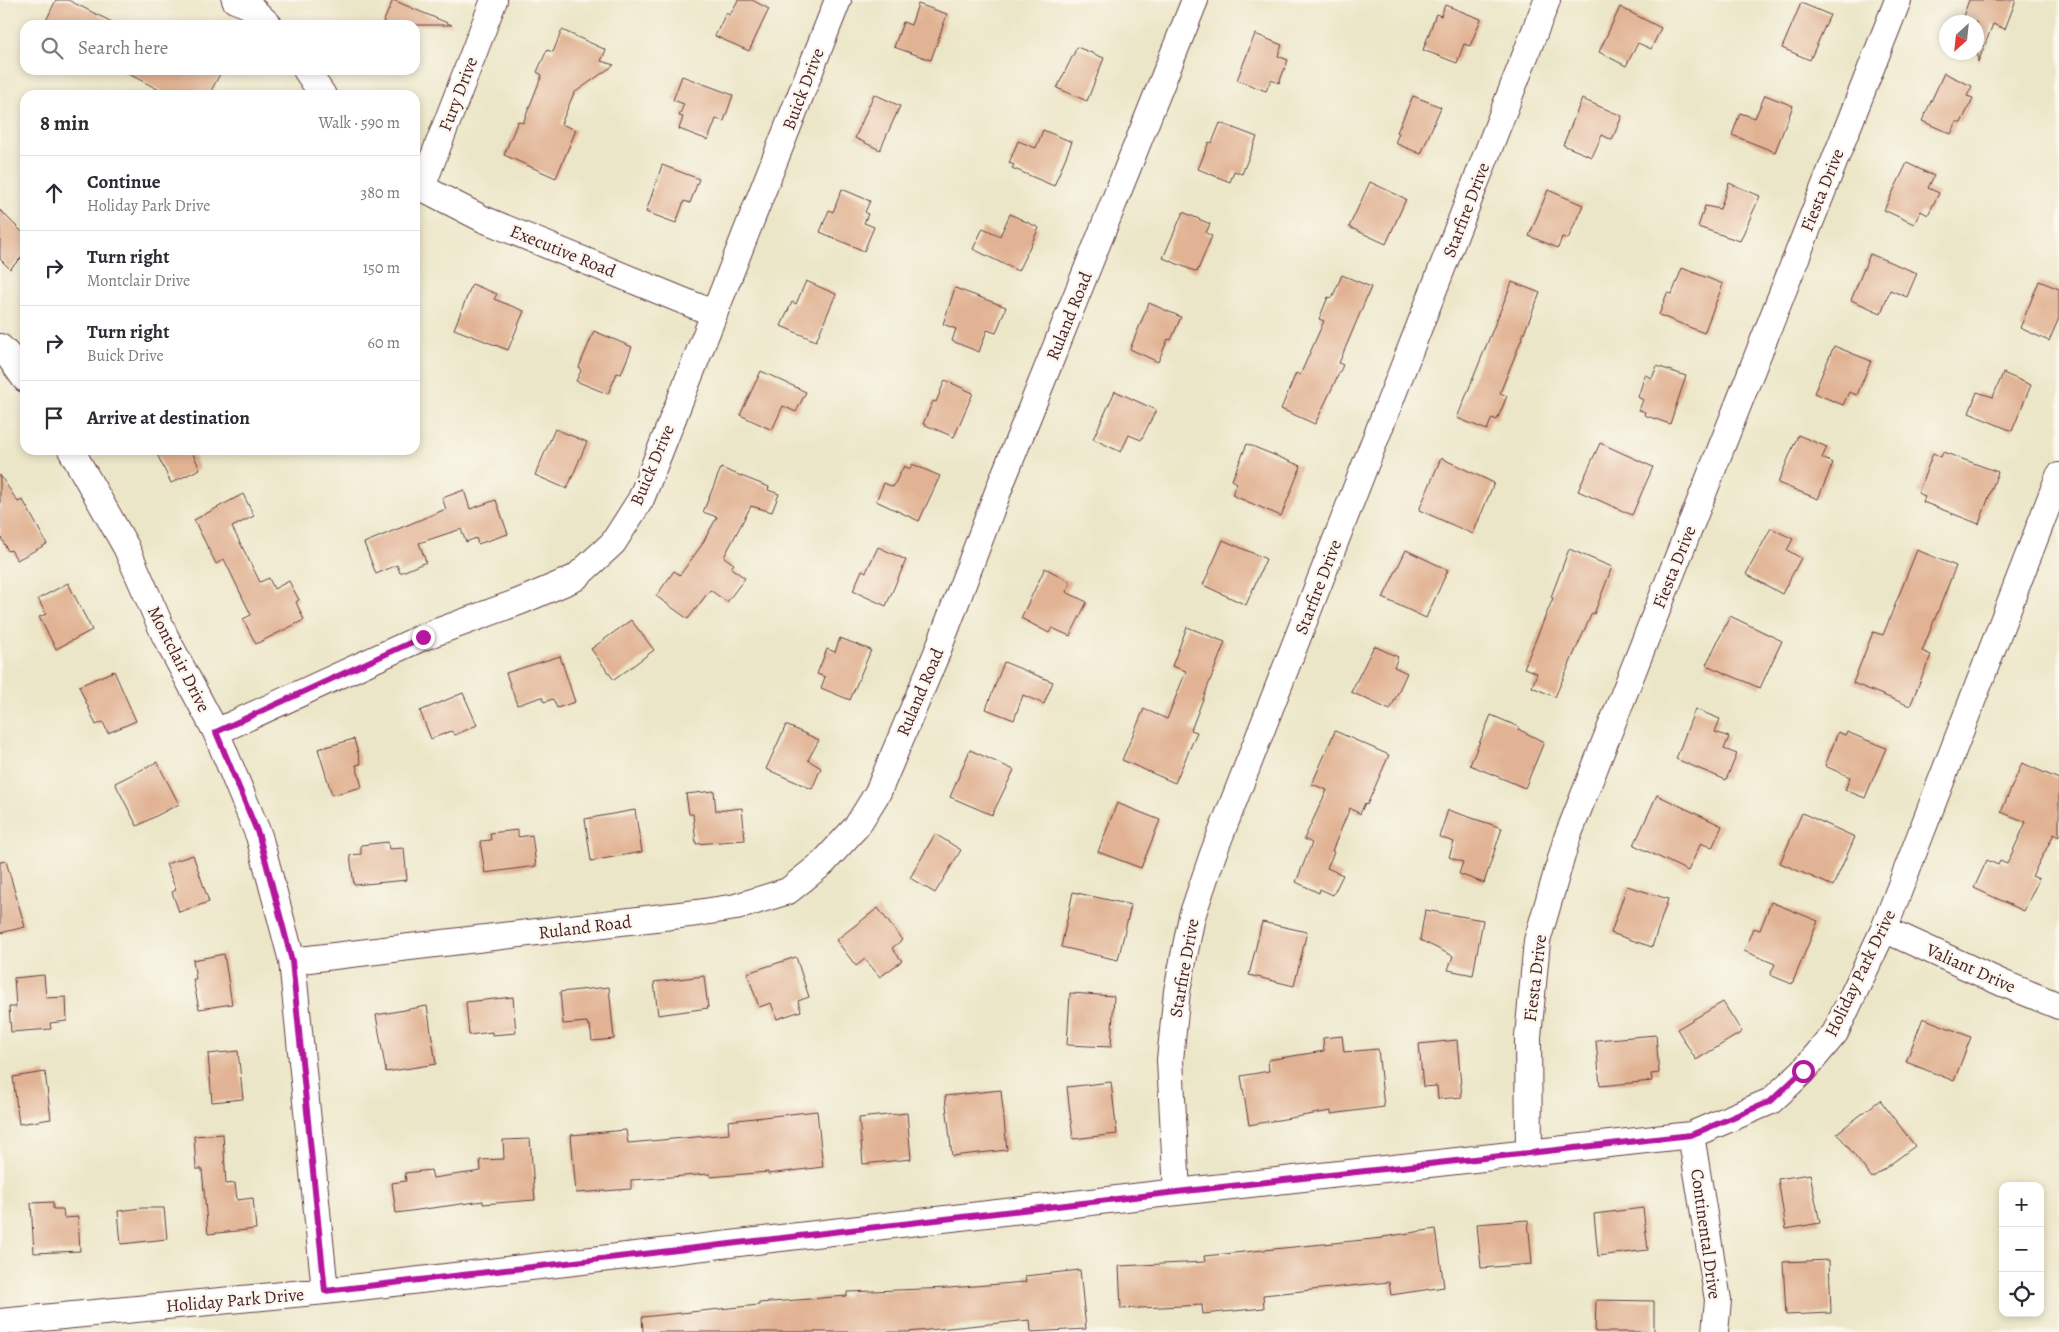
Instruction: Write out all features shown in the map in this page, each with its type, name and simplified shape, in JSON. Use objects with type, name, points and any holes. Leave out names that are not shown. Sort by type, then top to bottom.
[{"type":"street","points":[[235,0],[248,6],[263,20]]},
{"type":"street","name":"Fury Drive","points":[[420,181],[494,0]]},
{"type":"street","name":"Buick Drive","points":[[216,732],[423,637],[521,601],[575,578],[613,543],[641,499],[838,0]]},
{"type":"street","name":"Ruland Road","points":[[292,961],[736,907],[788,891],[823,863],[857,826],[878,792],[936,655],[1002,481],[1195,0]]},
{"type":"street","name":"Starfire Drive","points":[[1177,1192],[1170,1060],[1177,991],[1192,916],[1213,854],[1548,0]]},
{"type":"street","name":"Fiesta Drive","points":[[1529,1152],[1528,1037],[1538,941],[1567,838],[1898,0]]},
{"type":"street","points":[[309,75],[320,90]]},
{"type":"street","name":"Executive Road","points":[[420,187],[483,219],[713,313]]},
{"type":"street","points":[[0,347],[20,373]]},
{"type":"street","name":"Montclair Drive","points":[[74,455],[126,547],[164,636],[216,732],[259,836],[292,961],[325,1291]]},
{"type":"street","name":"Holiday Park Drive","points":[[0,1322],[325,1291],[1177,1192],[1691,1135],[1771,1101],[1803,1071],[1834,1033],[1884,929],[2059,476]]},
{"type":"street","name":"Valiant Drive","points":[[1884,929],[2002,983],[2059,1006]]},
{"type":"street","name":"Continental Drive","points":[[1691,1135],[1718,1300],[1715,1332]]},
{"type":"building","points":[[56,0],[68,0],[108,20],[46,20]]},
{"type":"building","points":[[393,0],[452,25],[420,25],[420,20],[384,20]]},
{"type":"building","points":[[738,0],[752,0],[769,9],[749,51],[715,36],[726,13],[730,15]]},
{"type":"building","points":[[1969,0],[2016,0],[2005,29],[1993,24],[1984,47],[1984,15],[1964,15]]},
{"type":"building","points":[[1801,3],[1830,15],[1810,60],[1782,48]]},
{"type":"building","points":[[918,4],[947,14],[931,60],[894,47],[903,22],[911,25]]},
{"type":"building","points":[[1445,5],[1481,19],[1470,46],[1464,44],[1457,63],[1423,50],[1436,14],[1441,16]]},
{"type":"building","points":[[1620,7],[1661,28],[1651,49],[1638,43],[1626,66],[1599,52]]},
{"type":"building","points":[[562,30],[606,50],[601,61],[614,65],[574,93],[561,124],[576,130],[556,178],[504,155],[518,121],[523,123],[542,75],[537,72],[547,50],[553,52]]},
{"type":"building","points":[[1255,34],[1282,45],[1278,56],[1288,60],[1279,83],[1271,80],[1266,91],[1237,80]]},
{"type":"building","points":[[1077,47],[1104,58],[1087,101],[1057,88]]},
{"type":"building","points":[[1944,73],[1972,86],[1967,96],[1973,98],[1961,123],[1957,121],[1951,134],[1922,121]]},
{"type":"building","points":[[131,75],[219,75],[212,90],[159,90]]},
{"type":"building","points":[[682,76],[733,95],[724,121],[716,119],[708,140],[679,129],[683,117],[679,116],[684,104],[673,100]]},
{"type":"building","points":[[874,94],[900,106],[880,150],[855,138]]},
{"type":"building","points":[[1765,95],[1793,106],[1775,152],[1732,135],[1740,113],[1755,118]]},
{"type":"building","points":[[1413,96],[1441,107],[1421,154],[1395,143],[1399,133],[1397,132]]},
{"type":"building","points":[[1582,99],[1622,116],[1612,140],[1602,135],[1592,157],[1563,145]]},
{"type":"building","points":[[1220,123],[1257,137],[1242,174],[1234,171],[1230,182],[1198,169],[1209,142],[1212,143]]},
{"type":"building","points":[[1043,130],[1072,142],[1054,186],[1012,168],[1014,165],[1009,163],[1018,141],[1036,148]]},
{"type":"building","points":[[1907,163],[1934,176],[1928,188],[1939,193],[1928,215],[1921,211],[1914,224],[1884,210]]},
{"type":"building","points":[[662,165],[699,179],[690,203],[684,201],[676,223],[646,212]]},
{"type":"building","points":[[1370,182],[1406,199],[1386,244],[1349,227]]},
{"type":"building","points":[[1729,183],[1760,196],[1740,241],[1698,227],[1705,206],[1720,209]]},
{"type":"building","points":[[842,189],[870,201],[865,212],[868,214],[864,223],[874,227],[864,251],[820,232],[829,210],[833,212]]},
{"type":"building","points":[[1548,190],[1583,205],[1568,239],[1562,237],[1558,248],[1529,236]]},
{"type":"building","points":[[0,210],[20,230],[20,259],[10,269],[0,259]]},
{"type":"building","points":[[1183,212],[1210,224],[1206,233],[1212,236],[1197,272],[1163,258]]},
{"type":"building","points":[[1010,214],[1039,228],[1018,271],[973,249],[983,228],[1000,236]]},
{"type":"building","points":[[1870,254],[1917,273],[1907,297],[1890,290],[1881,313],[1851,300]]},
{"type":"building","points":[[1682,268],[1723,284],[1704,333],[1659,315],[1667,293],[1672,294]]},
{"type":"building","points":[[1342,275],[1371,287],[1339,363],[1343,365],[1315,424],[1281,409],[1296,373],[1300,375],[1324,321],[1319,319],[1328,297],[1332,298]]},
{"type":"building","points":[[806,281],[836,294],[816,341],[781,326],[792,302],[796,304]]},
{"type":"building","points":[[2039,281],[2059,289],[2059,318],[2049,341],[2020,328]]},
{"type":"building","points":[[1512,282],[1540,293],[1500,393],[1507,396],[1497,420],[1492,418],[1487,430],[1457,418]]},
{"type":"building","points":[[472,284],[497,294],[494,299],[524,311],[508,350],[454,329]]},
{"type":"building","points":[[955,288],[1006,307],[996,333],[987,330],[979,352],[952,341],[956,329],[943,324]]},
{"type":"building","points":[[1149,303],[1181,317],[1171,340],[1168,339],[1158,362],[1130,349]]},
{"type":"building","points":[[594,331],[632,347],[621,374],[617,373],[608,394],[576,381],[581,371],[579,367]]},
{"type":"building","points":[[1834,346],[1871,361],[1857,395],[1849,392],[1843,405],[1814,393]]},
{"type":"building","points":[[1657,366],[1686,376],[1670,424],[1644,415],[1645,412],[1639,410],[1643,400],[1638,397],[1645,375],[1652,378]]},
{"type":"building","points":[[761,371],[806,392],[796,412],[783,406],[772,430],[740,415]]},
{"type":"building","points":[[2003,373],[2031,385],[2012,431],[1969,413],[1977,392],[1993,397]]},
{"type":"building","points":[[945,380],[973,393],[954,437],[923,424],[933,401],[936,402]]},
{"type":"building","points":[[1115,391],[1156,410],[1141,440],[1129,435],[1121,452],[1093,439]]},
{"type":"building","points":[[555,429],[587,442],[567,489],[535,475]]},
{"type":"building","points":[[1798,435],[1827,447],[1822,458],[1833,463],[1818,499],[1778,483]]},
{"type":"building","points":[[1600,443],[1653,467],[1632,515],[1578,491]]},
{"type":"building","points":[[1247,444],[1301,466],[1281,516],[1232,495],[1237,483],[1232,480]]},
{"type":"building","points":[[1943,452],[1998,472],[1979,524],[1923,502],[1925,496],[1918,493],[1933,453],[1941,457]]},
{"type":"building","points":[[157,455],[193,455],[200,469],[171,483]]},
{"type":"building","points":[[1441,458],[1494,483],[1473,534],[1419,510]]},
{"type":"building","points":[[912,464],[940,476],[919,521],[876,501],[884,483],[893,487],[904,466],[910,469]]},
{"type":"building","points":[[721,468],[769,487],[768,490],[779,494],[772,512],[751,506],[724,557],[734,564],[731,568],[745,578],[727,602],[710,590],[688,619],[656,596],[674,571],[680,575],[701,546],[717,517],[703,512]]},
{"type":"building","points":[[0,475],[18,502],[23,500],[47,544],[17,560],[11,550],[8,551],[0,536]]},
{"type":"building","points":[[464,490],[470,509],[496,500],[508,534],[478,544],[476,538],[466,542],[461,529],[419,543],[426,562],[400,573],[397,565],[376,574],[364,543],[446,509],[442,498]]},
{"type":"building","points":[[243,494],[254,516],[232,527],[260,582],[269,578],[274,589],[289,581],[299,600],[296,602],[304,620],[256,644],[243,619],[251,615],[224,559],[216,564],[194,520]]},
{"type":"building","points":[[1771,528],[1793,539],[1787,550],[1801,558],[1782,594],[1746,574]]},
{"type":"building","points":[[1223,540],[1266,559],[1246,605],[1203,585]]},
{"type":"building","points":[[878,547],[906,560],[886,606],[853,591],[862,570],[866,572]]},
{"type":"building","points":[[1569,549],[1612,567],[1594,614],[1592,613],[1555,697],[1532,687],[1537,673],[1524,668],[1553,598],[1551,597]]},
{"type":"building","points":[[1406,550],[1448,570],[1426,618],[1383,598]]},
{"type":"building","points":[[1917,550],[1956,566],[1922,651],[1931,655],[1910,706],[1853,683],[1873,632],[1883,635]]},
{"type":"building","points":[[1045,568],[1071,582],[1066,592],[1087,602],[1070,636],[1052,628],[1049,633],[1021,618]]},
{"type":"building","points":[[68,583],[92,630],[56,649],[39,617],[46,614],[38,599]]},
{"type":"building","points":[[1730,616],[1782,641],[1760,688],[1706,665]]},
{"type":"building","points":[[631,620],[654,650],[614,680],[591,649]]},
{"type":"building","points":[[1187,627],[1225,642],[1191,730],[1197,732],[1175,783],[1122,760],[1144,709],[1167,719],[1186,671],[1172,666]]},
{"type":"building","points":[[840,638],[871,650],[850,700],[821,688],[825,677],[817,674],[827,649],[835,652]]},
{"type":"building","points":[[1374,646],[1398,657],[1394,667],[1407,673],[1390,710],[1351,692]]},
{"type":"building","points":[[560,656],[575,702],[557,708],[553,699],[544,702],[542,697],[517,705],[506,673]]},
{"type":"building","points":[[1004,662],[1053,682],[1044,704],[1023,695],[1014,720],[986,709]]},
{"type":"building","points":[[114,671],[136,721],[108,733],[103,722],[96,725],[79,686]]},
{"type":"building","points":[[463,693],[477,725],[455,735],[451,731],[431,739],[420,711]]},
{"type":"building","points":[[1695,709],[1720,719],[1715,732],[1729,737],[1724,749],[1737,754],[1726,780],[1676,759]]},
{"type":"building","points":[[1491,715],[1519,727],[1518,729],[1544,742],[1525,788],[1470,765]]},
{"type":"building","points":[[786,725],[819,740],[808,760],[821,768],[812,789],[766,769]]},
{"type":"building","points":[[1335,731],[1389,755],[1367,805],[1365,803],[1360,814],[1350,808],[1332,851],[1334,852],[1327,868],[1343,875],[1333,895],[1320,889],[1319,893],[1296,882],[1312,843],[1304,839],[1327,790],[1312,784]]},
{"type":"building","points":[[1838,732],[1845,735],[1847,732],[1886,748],[1865,798],[1845,790],[1850,777],[1825,766]]},
{"type":"building","points":[[354,739],[361,764],[356,765],[362,787],[332,795],[318,749]]},
{"type":"building","points":[[970,750],[1014,770],[992,815],[950,797]]},
{"type":"building","points":[[157,762],[179,804],[137,826],[115,783]]},
{"type":"building","points":[[2022,763],[2059,779],[2059,837],[2054,834],[2032,876],[2039,879],[2024,911],[1974,888],[1987,860],[1998,865],[2000,861],[2007,864],[2026,822],[2001,812]]},
{"type":"building","points":[[714,791],[716,811],[742,808],[745,840],[696,844],[693,814],[689,814],[686,794]]},
{"type":"building","points":[[1657,795],[1722,826],[1712,848],[1701,843],[1688,871],[1634,845]]},
{"type":"building","points":[[1117,803],[1160,820],[1141,868],[1098,852]]},
{"type":"building","points":[[635,810],[642,852],[591,861],[585,819]]},
{"type":"building","points":[[1448,810],[1502,828],[1484,883],[1459,874],[1463,862],[1449,857],[1454,842],[1439,837]]},
{"type":"building","points":[[1802,813],[1855,837],[1833,886],[1780,863]]},
{"type":"building","points":[[518,830],[518,837],[532,835],[536,866],[485,873],[480,841],[491,840],[490,833]]},
{"type":"building","points":[[935,834],[961,850],[935,893],[910,878]]},
{"type":"building","points":[[388,842],[389,849],[404,848],[407,880],[354,885],[350,855],[361,854],[361,845]]},
{"type":"building","points":[[193,855],[209,902],[179,912],[172,892],[176,890],[166,864]]},
{"type":"building","points":[[6,861],[25,927],[0,933],[0,862]]},
{"type":"building","points":[[1627,886],[1668,899],[1652,947],[1611,933]]},
{"type":"building","points":[[1073,892],[1131,905],[1118,960],[1061,947]]},
{"type":"building","points":[[1771,902],[1818,921],[1792,984],[1770,975],[1775,964],[1744,951],[1753,928],[1760,930]]},
{"type":"building","points":[[878,908],[902,940],[892,948],[902,961],[880,977],[865,959],[856,966],[836,940]]},
{"type":"building","points":[[1425,910],[1483,920],[1473,975],[1448,970],[1453,956],[1420,940]]},
{"type":"building","points":[[1262,922],[1307,932],[1294,986],[1249,975]]},
{"type":"building","points":[[224,954],[232,1004],[199,1009],[193,979],[196,979],[193,960]]},
{"type":"building","points":[[796,957],[809,997],[798,1001],[801,1011],[777,1019],[771,1003],[759,1007],[747,973]]},
{"type":"building","points":[[44,975],[46,998],[66,997],[67,1021],[50,1023],[51,1029],[11,1032],[9,1007],[16,1007],[14,978]]},
{"type":"building","points":[[704,976],[708,1008],[658,1015],[654,982]]},
{"type":"building","points":[[609,987],[614,1039],[592,1041],[590,1025],[588,1026],[587,1022],[563,1024],[560,992]]},
{"type":"building","points":[[1070,993],[1114,996],[1111,1047],[1067,1045]]},
{"type":"building","points":[[513,997],[516,1033],[492,1035],[492,1032],[469,1035],[466,1002]]},
{"type":"building","points":[[1723,1002],[1742,1032],[1696,1060],[1677,1029]]},
{"type":"building","points":[[427,1006],[436,1064],[386,1072],[376,1015]]},
{"type":"building","points":[[1923,1018],[1971,1037],[1954,1081],[1906,1062]]},
{"type":"building","points":[[1656,1035],[1659,1073],[1651,1074],[1652,1081],[1600,1086],[1596,1040]]},
{"type":"building","points":[[1342,1036],[1344,1052],[1378,1049],[1384,1107],[1331,1114],[1331,1111],[1249,1125],[1241,1076],[1269,1071],[1268,1060],[1324,1051],[1323,1038]]},
{"type":"building","points":[[1457,1040],[1462,1097],[1438,1099],[1437,1086],[1423,1087],[1419,1044]]},
{"type":"building","points":[[238,1051],[243,1099],[212,1102],[208,1054]]},
{"type":"building","points":[[45,1072],[51,1119],[19,1124],[13,1077]]},
{"type":"building","points":[[1111,1082],[1117,1134],[1073,1139],[1067,1087]]},
{"type":"building","points":[[1001,1090],[1007,1150],[952,1156],[945,1096]]},
{"type":"building","points":[[1880,1100],[1915,1146],[1872,1178],[1837,1133]]},
{"type":"building","points":[[817,1111],[823,1167],[768,1174],[768,1172],[710,1177],[710,1174],[631,1180],[631,1189],[576,1193],[571,1135],[626,1130],[628,1143],[729,1134],[728,1121]]},
{"type":"building","points":[[907,1113],[911,1159],[863,1164],[859,1118]]},
{"type":"building","points":[[223,1134],[226,1184],[235,1183],[237,1200],[253,1198],[256,1229],[208,1234],[202,1169],[196,1169],[194,1136]]},
{"type":"building","points":[[530,1139],[535,1200],[483,1204],[483,1201],[396,1213],[392,1183],[406,1181],[405,1173],[431,1170],[433,1178],[481,1171],[480,1160],[504,1159],[503,1140]]},
{"type":"building","points":[[1810,1174],[1820,1223],[1786,1229],[1778,1179]]},
{"type":"building","points":[[53,1202],[53,1209],[63,1209],[64,1218],[78,1217],[80,1251],[34,1253],[31,1203]]},
{"type":"building","points":[[164,1208],[167,1239],[121,1244],[118,1211]]},
{"type":"building","points":[[1643,1208],[1648,1250],[1598,1256],[1594,1214]]},
{"type":"building","points":[[1528,1220],[1532,1264],[1481,1268],[1477,1224]]},
{"type":"building","points":[[1436,1229],[1444,1287],[1391,1295],[1389,1282],[1263,1295],[1264,1308],[1203,1314],[1202,1305],[1121,1309],[1119,1266],[1205,1262],[1204,1256],[1383,1238]]},
{"type":"building","points":[[1829,1260],[1831,1313],[1786,1315],[1783,1262]]},
{"type":"building","points":[[1080,1270],[1086,1329],[1031,1332],[1030,1320],[908,1332],[643,1332],[642,1317],[759,1305],[759,1303],[847,1296],[847,1292],[949,1288],[1026,1282],[1025,1276]]},
{"type":"building","points":[[1596,1300],[1654,1301],[1654,1332],[1595,1332]]},
{"type":"route","points":[[423,637],[216,732],[259,836],[292,961],[325,1291],[1177,1192],[1691,1135],[1771,1101],[1803,1071]]}]
